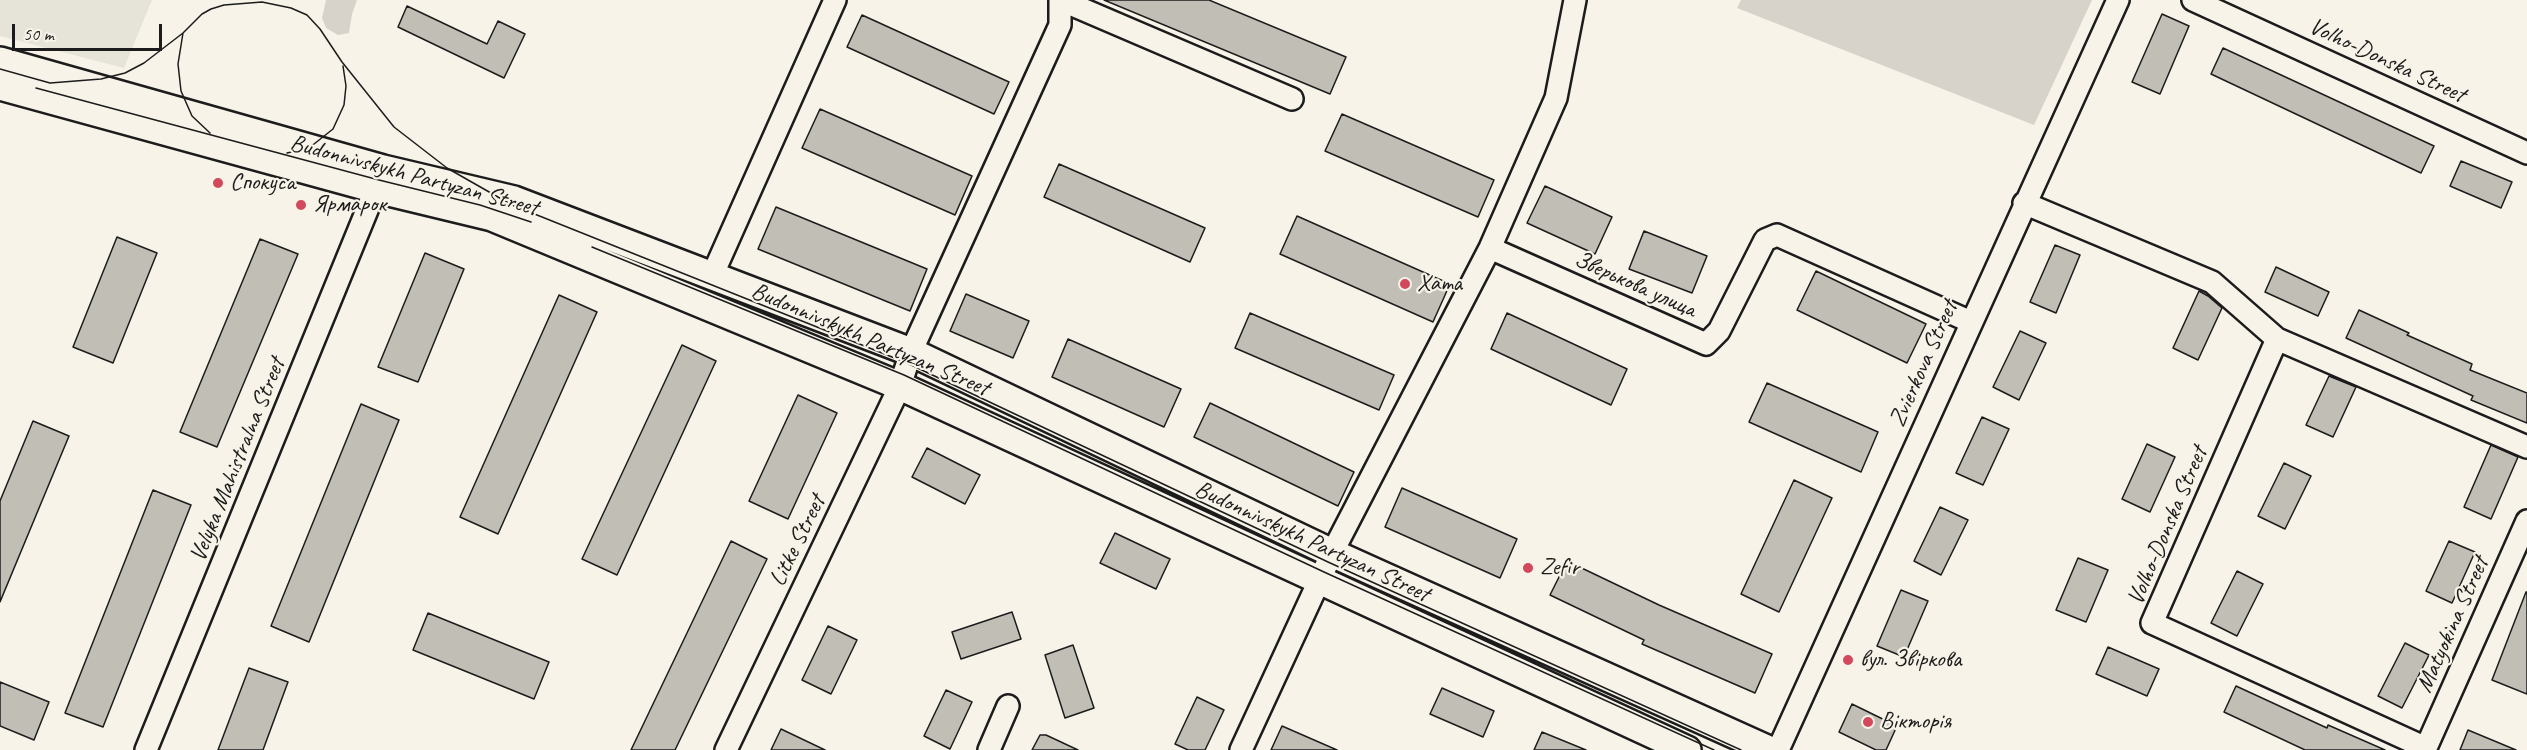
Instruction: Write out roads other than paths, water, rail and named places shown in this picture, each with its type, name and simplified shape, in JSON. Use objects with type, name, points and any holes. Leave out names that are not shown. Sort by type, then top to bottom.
[{"type":"main road","name":"Budonnivskykh Partyzan Street","points":[[0,61],[380,179],[492,217],[900,386],[1319,582],[1687,750]]},
{"type":"main road","name":"Budonnivskykh Partyzan Street","points":[[0,86],[380,179],[514,200],[911,352],[1332,553],[1769,750]]},
{"type":"street","points":[[712,276],[835,0]]},
{"type":"street","points":[[1060,0],[1292,99]]},
{"type":"street","name":"Litke Street","points":[[726,750],[900,386],[911,352],[1060,25],[1060,0]]},
{"type":"street","points":[[1241,750],[1332,553],[1490,248],[1556,98],[1575,0]]},
{"type":"street","name":"Zvierkova Street","points":[[1778,750],[2118,0]]},
{"type":"street","name":"Volho-Donska Street","points":[[2193,0],[2527,153]]},
{"type":"street","name":"Velyka Mahistralna Street","points":[[147,750],[380,179]]},
{"type":"street","points":[[2025,203],[2212,282],[2277,339],[2527,447]]},
{"type":"street","name":"Зверькова улица","points":[[1490,248],[1706,344],[1719,331],[1765,240],[1777,235],[1971,322]]},
{"type":"street","name":"Volho-Donska Street","points":[[2277,339],[2152,623],[2425,749]]},
{"type":"street","name":"Matyokina Street","points":[[2425,749],[2527,521]]},
{"type":"street","points":[[989,750],[1008,706]]},
{"type":"tram line","points":[[0,69],[50,83],[101,79],[125,73],[144,63],[211,9],[224,5],[262,2],[291,8],[307,15],[320,29],[342,62],[394,127],[447,168],[512,205],[907,363],[1328,562],[1741,750]]},
{"type":"tram line","points":[[183,33],[178,64],[181,91],[192,116],[210,133]]},
{"type":"tram line","points":[[287,153],[309,148],[333,129],[344,105],[346,86],[343,66]]},
{"type":"tram line","points":[[36,88],[480,205],[531,222]]},
{"type":"tram line","points":[[592,247],[904,375],[1324,572],[1714,750]]},
{"type":"place","name":"Спокуса","points":[[218,183]]},
{"type":"place","name":"Ярмарок","points":[[301,205]]},
{"type":"place","name":"Хата","points":[[1405,284]]},
{"type":"place","name":"Zefir","points":[[1528,568]]},
{"type":"place","name":"вул. Звіркова","points":[[1848,660]]},
{"type":"place","name":"Вікторія","points":[[1868,722]]}]
